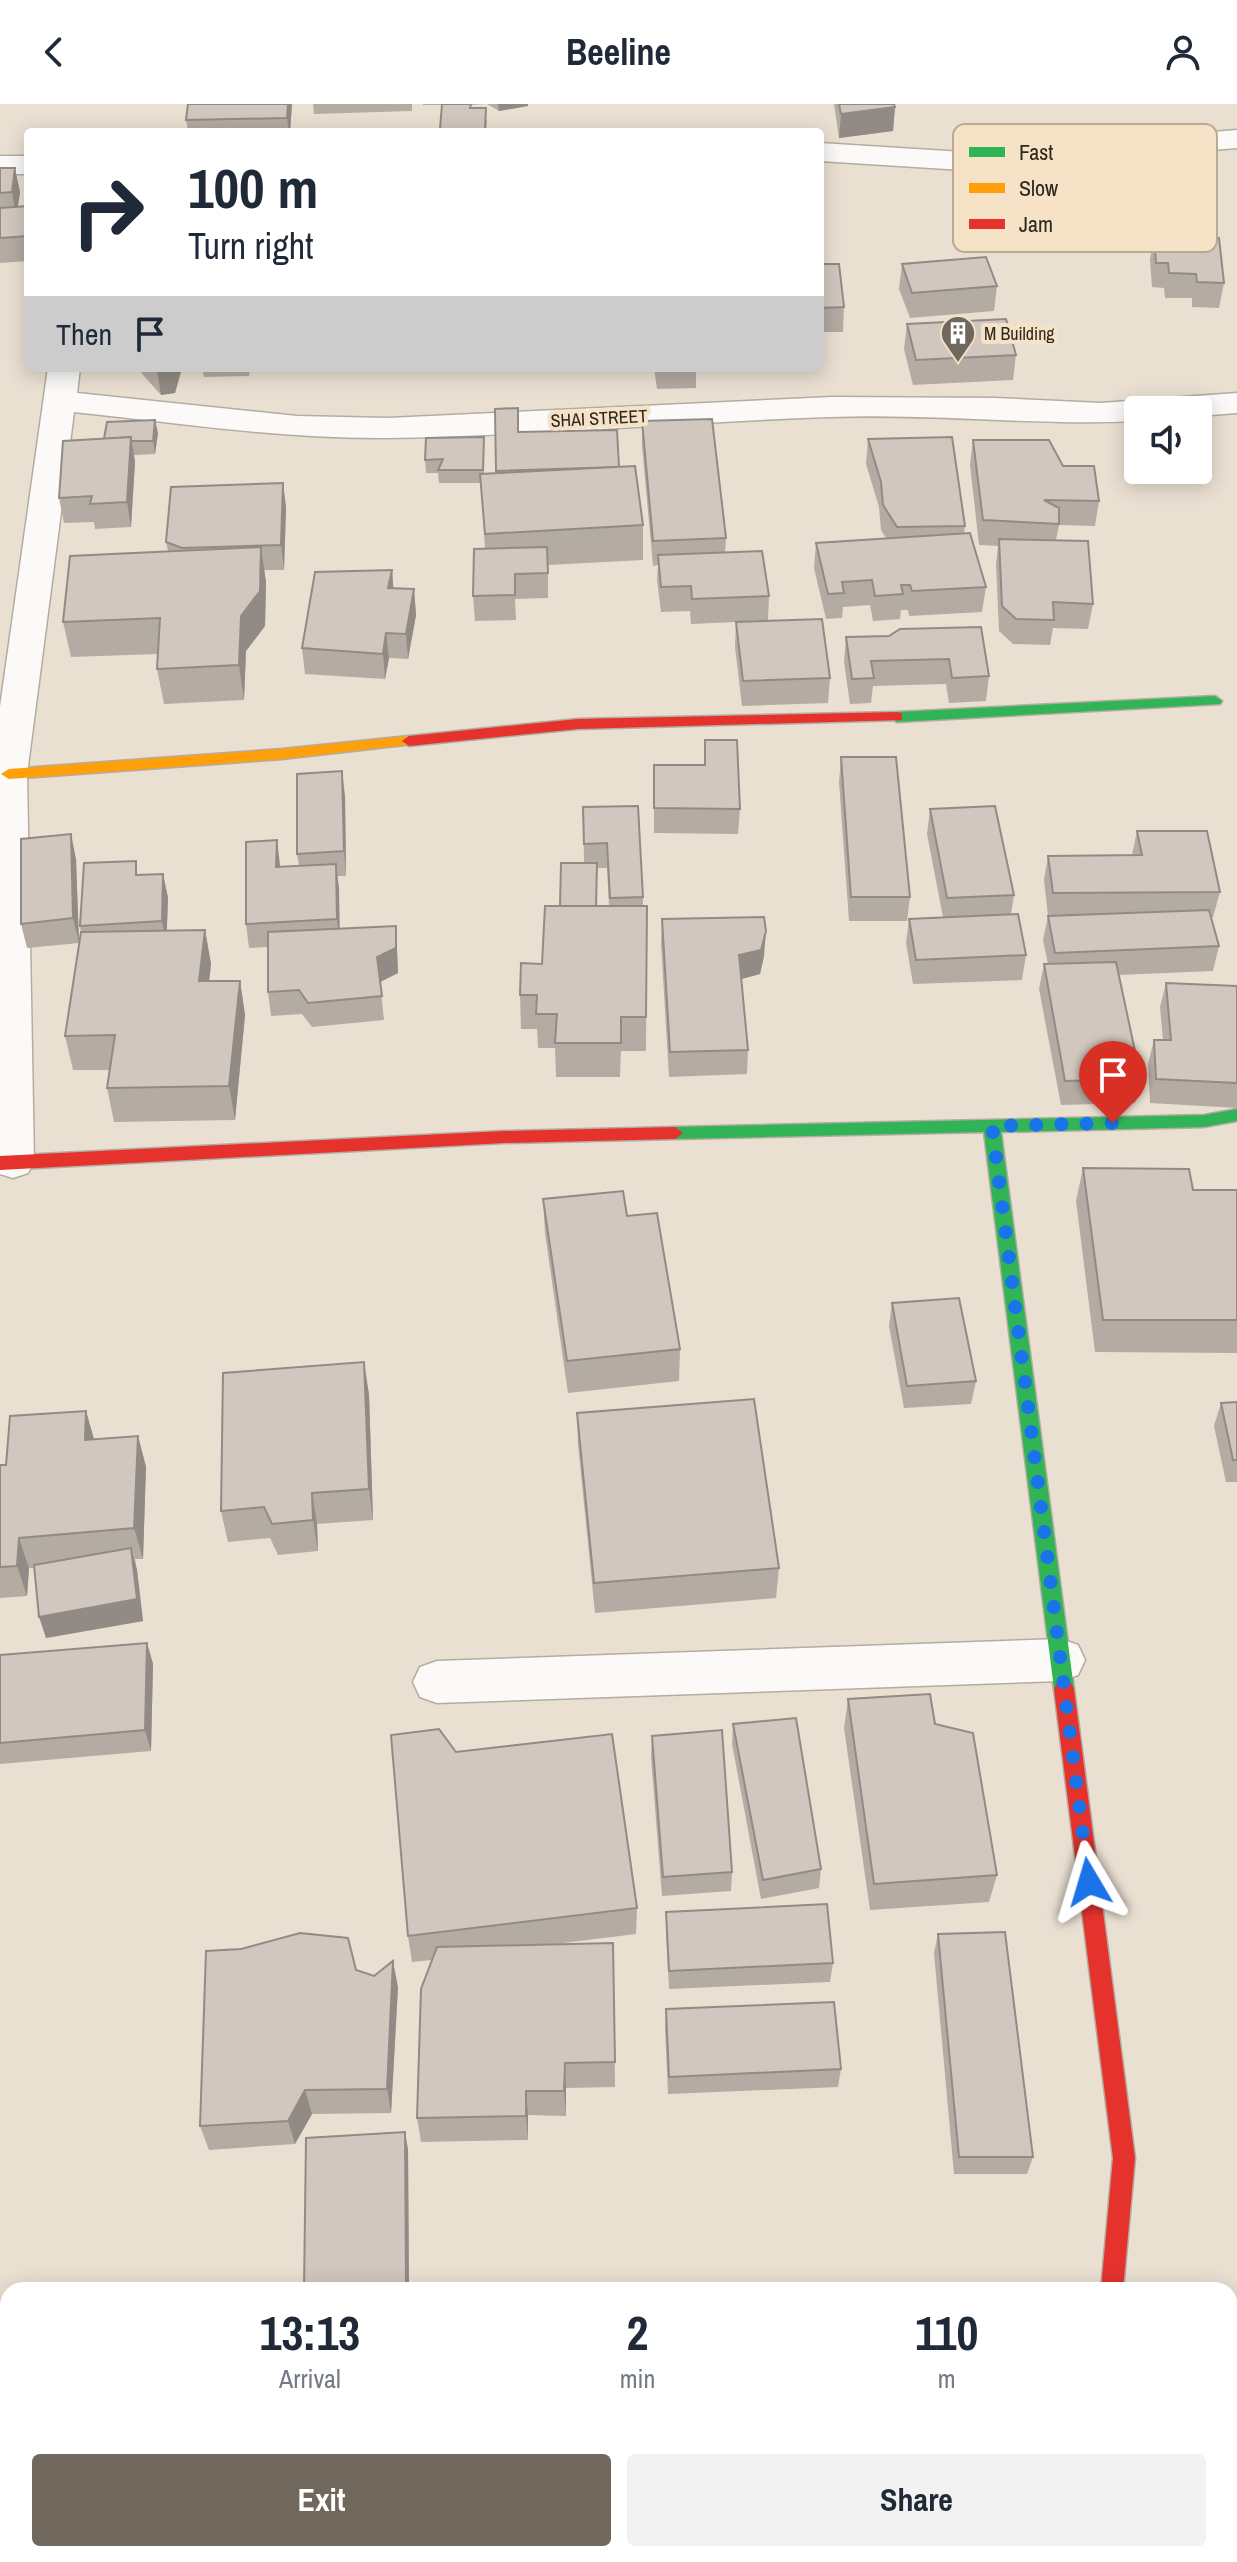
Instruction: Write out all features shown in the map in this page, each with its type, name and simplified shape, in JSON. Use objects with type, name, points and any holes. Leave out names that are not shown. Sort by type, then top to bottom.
[{"type":"street","points":[[1217,141],[1237,139]]},
{"type":"street","points":[[824,152],[953,160]]},
{"type":"street","points":[[0,165],[24,165]]},
{"type":"street","name":"SHAI STREET","points":[[7,1163],[9,774],[62,384],[297,426],[388,428],[832,407],[1124,412]]},
{"type":"street","points":[[1212,405],[1237,403]]},
{"type":"street","points":[[9,774],[282,754],[578,724],[865,719],[1215,701]]},
{"type":"street","points":[[7,1163],[504,1137],[1204,1121],[1237,1115]]},
{"type":"street","points":[[992,1126],[1124,2158],[1113,2282]]},
{"type":"street","points":[[437,1682],[1061,1660]]},
{"type":"building","points":[[188,104],[288,104],[287,118],[186,120]]},
{"type":"building","points":[[442,104],[471,104],[470,108],[486,108],[485,128],[440,128]]},
{"type":"building","points":[[839,104],[894,104],[895,107],[841,114]]},
{"type":"building","points":[[0,168],[15,168],[12,192],[0,193]]},
{"type":"building","points":[[24,206],[24,236],[0,238],[0,208]]},
{"type":"building","points":[[1219,238],[1224,283],[1197,282],[1196,274],[1169,273],[1168,263],[1156,263],[1155,252],[1217,252]]},
{"type":"building","points":[[986,257],[997,286],[912,293],[902,264]]},
{"type":"building","points":[[824,264],[839,264],[844,307],[824,308]]},
{"type":"building","points":[[1006,319],[1016,355],[916,360],[907,324]]},
{"type":"building","points":[[518,408],[518,432],[617,430],[619,467],[496,471],[495,409]]},
{"type":"building","points":[[712,419],[726,538],[653,541],[642,421]]},
{"type":"building","points":[[155,420],[153,441],[131,441],[131,437],[104,439],[107,422]]},
{"type":"building","points":[[131,437],[127,502],[90,504],[92,496],[59,498],[63,441]]},
{"type":"building","points":[[484,437],[483,470],[438,470],[443,459],[425,460],[426,438]]},
{"type":"building","points":[[952,437],[965,526],[897,527],[883,505],[881,482],[868,439]]},
{"type":"building","points":[[973,440],[1049,440],[1063,466],[1094,466],[1099,501],[1044,500],[1059,508],[1059,524],[983,520]]},
{"type":"building","points":[[635,466],[643,525],[485,534],[480,474]]},
{"type":"building","points":[[283,483],[281,545],[182,548],[166,542],[171,487]]},
{"type":"building","points":[[970,533],[986,587],[912,591],[910,585],[901,585],[903,594],[875,596],[872,580],[842,582],[844,593],[828,594],[816,543]]},
{"type":"building","points":[[999,539],[1088,541],[1093,604],[1053,602],[1054,620],[1016,619],[1002,606]]},
{"type":"building","points":[[261,547],[260,591],[241,616],[239,665],[157,669],[160,618],[63,622],[70,556]]},
{"type":"building","points":[[547,547],[548,573],[515,574],[515,595],[473,596],[474,549]]},
{"type":"building","points":[[762,551],[769,596],[692,599],[691,586],[661,587],[658,555]]},
{"type":"building","points":[[392,570],[388,588],[414,589],[406,634],[386,633],[383,654],[302,648],[315,572]]},
{"type":"building","points":[[822,619],[830,678],[743,681],[736,622]]},
{"type":"building","points":[[981,627],[989,676],[952,678],[949,659],[871,661],[874,678],[852,679],[846,637],[889,636],[900,629]]},
{"type":"building","points":[[705,740],[737,740],[740,809],[654,808],[654,765],[705,765]]},
{"type":"building","points":[[841,757],[896,757],[910,897],[851,897]]},
{"type":"building","points":[[342,771],[344,851],[297,854],[297,774]]},
{"type":"building","points":[[638,806],[643,897],[610,898],[607,843],[584,844],[583,807]]},
{"type":"building","points":[[995,806],[1014,895],[947,898],[930,809]]},
{"type":"building","points":[[1137,831],[1207,831],[1220,892],[1053,893],[1048,856],[1142,855]]},
{"type":"building","points":[[71,834],[73,918],[21,924],[21,839]]},
{"type":"building","points":[[277,840],[276,867],[336,864],[337,919],[246,924],[246,842]]},
{"type":"building","points":[[136,861],[136,875],[163,874],[162,921],[80,926],[84,863]]},
{"type":"building","points":[[561,863],[597,863],[596,906],[560,906]]},
{"type":"building","points":[[545,906],[647,906],[646,1017],[621,1017],[621,1043],[555,1043],[557,1014],[536,1014],[537,995],[520,995],[521,963],[542,964]]},
{"type":"building","points":[[1209,910],[1219,946],[1055,953],[1048,916]]},
{"type":"building","points":[[1018,914],[1026,955],[916,960],[909,919]]},
{"type":"building","points":[[764,917],[766,931],[761,950],[739,955],[748,1050],[670,1052],[662,919]]},
{"type":"building","points":[[396,926],[396,948],[377,957],[382,996],[308,1003],[299,990],[268,992],[268,932]]},
{"type":"building","points":[[205,930],[199,981],[240,981],[229,1086],[107,1088],[115,1035],[65,1036],[81,932]]},
{"type":"building","points":[[1116,962],[1141,1079],[1065,1081],[1044,964]]},
{"type":"building","points":[[1166,983],[1237,986],[1237,1083],[1156,1079],[1154,1040],[1171,1040]]},
{"type":"building","points":[[1083,1168],[1189,1169],[1193,1190],[1237,1190],[1237,1320],[1103,1320]]},
{"type":"building","points":[[623,1191],[627,1216],[657,1213],[680,1349],[567,1361],[543,1199]]},
{"type":"building","points":[[959,1298],[976,1381],[907,1386],[892,1303]]},
{"type":"building","points":[[364,1362],[369,1489],[312,1493],[313,1520],[272,1524],[264,1507],[221,1511],[223,1373]]},
{"type":"building","points":[[754,1399],[779,1568],[594,1583],[577,1413]]},
{"type":"building","points":[[1237,1402],[1237,1460],[1233,1460],[1221,1403]]},
{"type":"building","points":[[86,1411],[85,1440],[138,1436],[134,1528],[19,1538],[17,1566],[0,1567],[0,1465],[6,1465],[10,1416]]},
{"type":"building","points":[[131,1548],[137,1599],[39,1617],[34,1565]]},
{"type":"building","points":[[147,1643],[145,1730],[0,1743],[0,1655]]},
{"type":"building","points":[[930,1694],[935,1724],[973,1733],[997,1875],[874,1884],[848,1699]]},
{"type":"building","points":[[796,1718],[821,1869],[763,1880],[733,1724]]},
{"type":"building","points":[[439,1729],[456,1752],[612,1734],[637,1908],[408,1936],[391,1735]]},
{"type":"building","points":[[722,1730],[732,1872],[663,1877],[652,1736]]},
{"type":"building","points":[[827,1904],[833,1963],[669,1971],[666,1912]]},
{"type":"building","points":[[1005,1932],[1033,2157],[959,2157],[938,1934]]},
{"type":"building","points":[[300,1933],[348,1938],[356,1970],[374,1976],[393,1961],[387,2089],[305,2090],[288,2121],[200,2126],[206,1951],[241,1949]]},
{"type":"building","points":[[613,1943],[615,2062],[565,2063],[564,2091],[526,2091],[526,2116],[417,2118],[421,1989],[437,1947]]},
{"type":"building","points":[[834,2002],[841,2069],[669,2077],[666,2009]]},
{"type":"building","points":[[405,2132],[406,2282],[304,2282],[306,2138]]},
{"type":"traffic: fast","points":[[897,717],[1215,701]]},
{"type":"traffic: fast","points":[[675,1133],[1204,1121],[1237,1115]]},
{"type":"traffic: fast","points":[[992,1126],[1064,1689]]},
{"type":"traffic: slow","points":[[9,774],[282,754],[409,741]]},
{"type":"traffic: jam","points":[[409,741],[578,724],[897,717]]},
{"type":"traffic: jam","points":[[0,1163],[504,1137],[675,1133]]},
{"type":"traffic: jam","points":[[1064,1689],[1124,2158],[1113,2282]]},
{"type":"place","name":"M Building","points":[[958,364]]},
{"type":"route","points":[[1089,1882],[992,1126],[1113,1123]]}]
